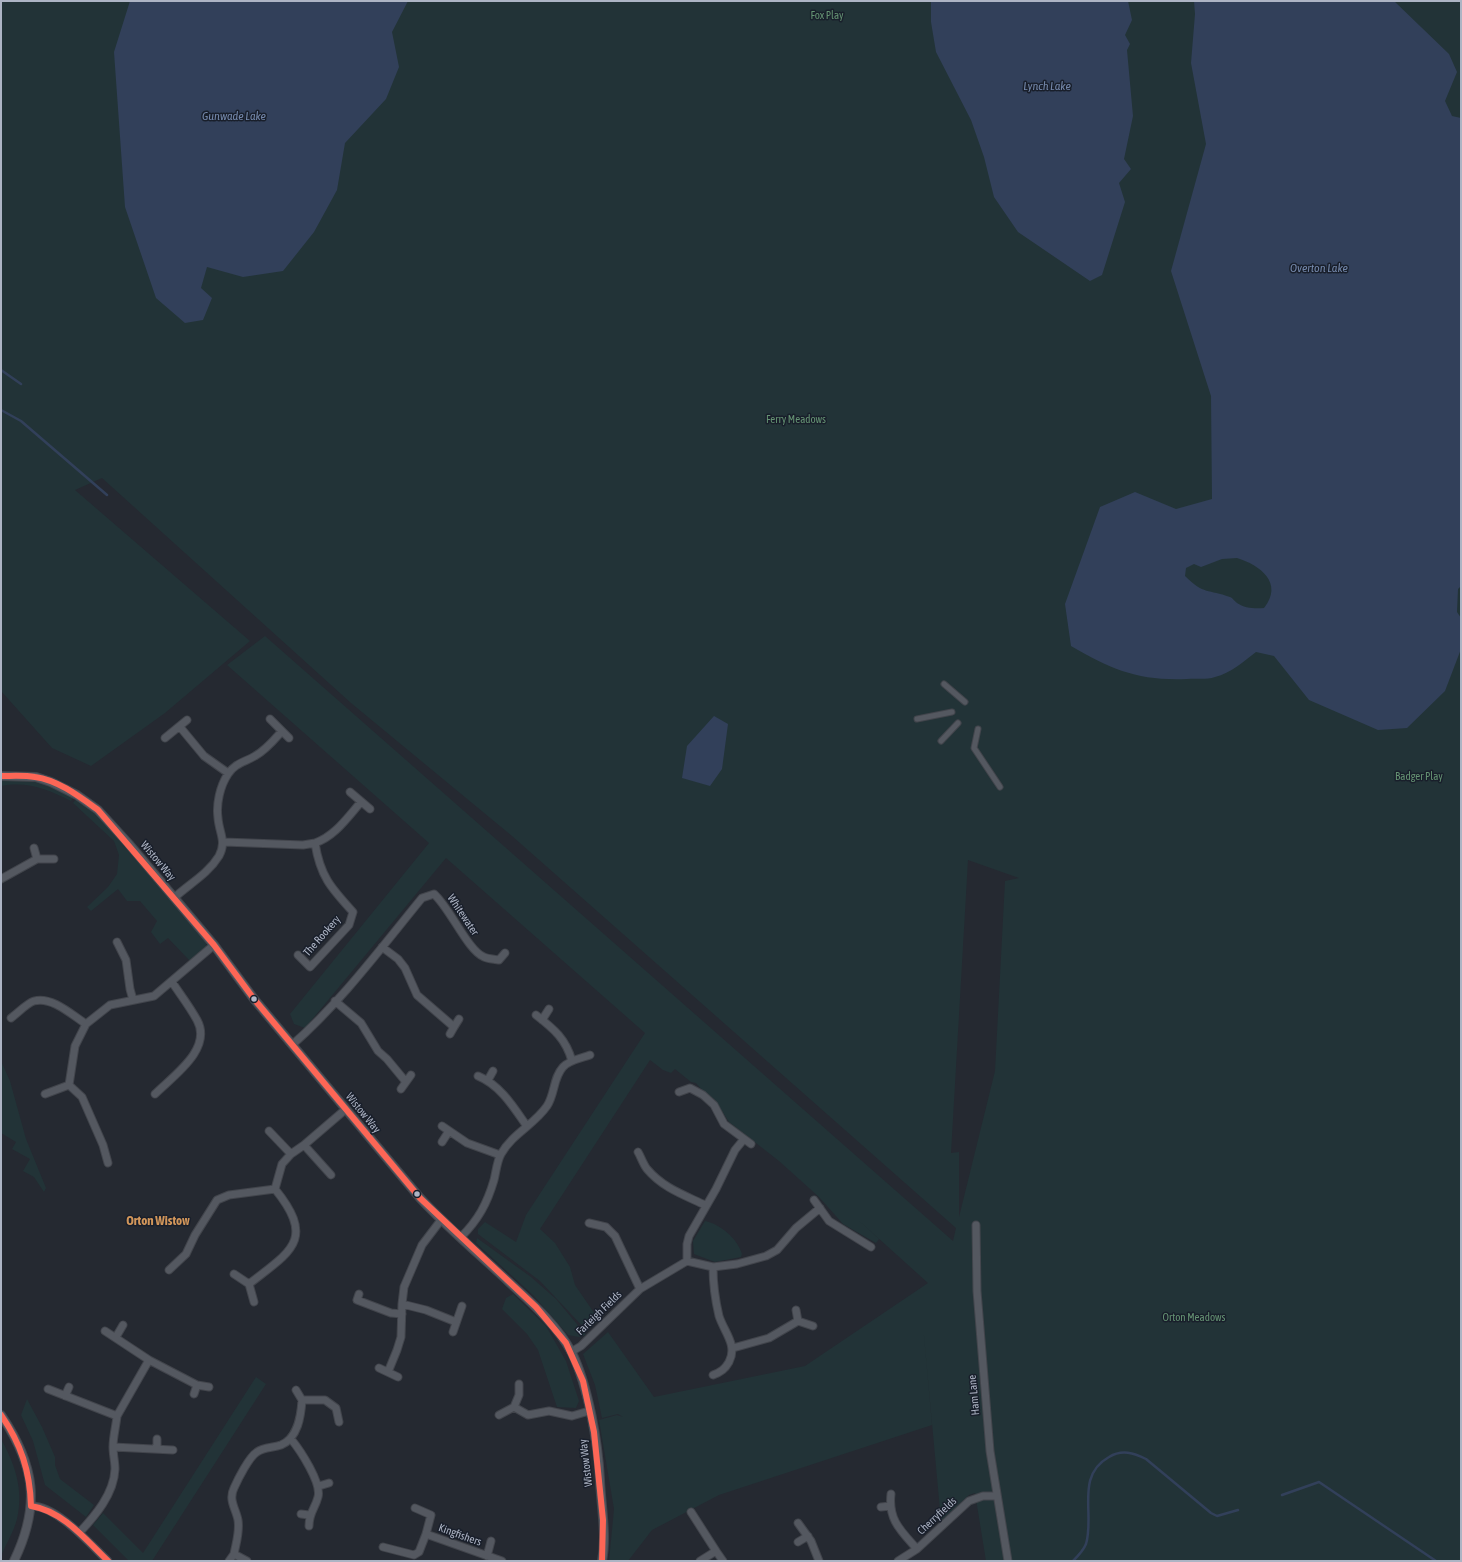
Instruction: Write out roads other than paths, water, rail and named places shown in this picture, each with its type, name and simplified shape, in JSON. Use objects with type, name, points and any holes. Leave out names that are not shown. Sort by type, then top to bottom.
[{"type":"street","points":[[944,684],[965,702]]},
{"type":"street","points":[[917,719],[952,712]]},
{"type":"street","points":[[270,719],[290,738]]},
{"type":"street","points":[[165,738],[180,728],[187,720]]},
{"type":"street","points":[[941,741],[958,723]]},
{"type":"street","points":[[180,728],[204,756],[228,773]]},
{"type":"street","points":[[978,729],[974,748],[1000,786]]},
{"type":"street","points":[[174,898],[207,871],[219,856],[224,842],[218,819],[218,802],[228,773],[241,761],[264,750],[282,731]]},
{"type":"street","name":"Wistow Way","points":[[1,776],[36,777],[50,782],[88,802],[98,810],[119,832],[214,945],[292,1045],[416,1194],[441,1220],[536,1307],[572,1352],[582,1379],[599,1464],[602,1522],[602,1561]]},
{"type":"street","points":[[350,792],[370,809]]},
{"type":"street","points":[[224,842],[303,845],[314,843],[324,840],[336,831],[361,802]]},
{"type":"street","name":"The Rookery","points":[[298,955],[310,967],[349,925],[354,912],[330,887],[321,866],[314,843]]},
{"type":"street","points":[[34,848],[37,859]]},
{"type":"street","points":[[1,879],[37,859],[54,859]]},
{"type":"street","name":"Whitewater","points":[[292,1045],[313,1027],[422,898],[434,894],[442,901],[458,924],[467,942],[483,957],[499,960]]},
{"type":"street","points":[[117,942],[126,960],[133,1000]]},
{"type":"street","points":[[69,1085],[75,1046],[86,1024],[110,1005],[154,996],[214,945]]},
{"type":"street","points":[[382,947],[398,960],[404,968],[417,995],[454,1027]]},
{"type":"street","points":[[501,967],[499,960],[505,953]]},
{"type":"street","points":[[156,1094],[189,1060],[199,1046],[201,1032],[198,1021],[172,982]]},
{"type":"street","points":[[11,1018],[34,1001],[45,1001],[56,1004],[86,1024]]},
{"type":"street","points":[[335,1001],[361,1023],[378,1052],[387,1059],[406,1082]]},
{"type":"street","points":[[548,1009],[539,1017],[558,1033],[568,1046],[572,1061]]},
{"type":"street","points":[[450,1034],[459,1019]]},
{"type":"street","points":[[461,1237],[478,1219],[492,1188],[500,1155],[512,1139],[526,1125],[538,1118],[547,1105],[558,1075],[564,1066],[572,1061],[590,1055]]},
{"type":"street","points":[[488,1080],[493,1071]]},
{"type":"street","points":[[401,1089],[411,1075]]},
{"type":"street","points":[[478,1076],[488,1080],[506,1097],[526,1125]]},
{"type":"street","points":[[45,1094],[69,1085]]},
{"type":"street","points":[[69,1085],[82,1096],[104,1146],[108,1163]]},
{"type":"street","points":[[679,1092],[690,1088],[703,1095],[714,1105],[724,1124],[751,1144]]},
{"type":"street","points":[[274,1190],[282,1164],[291,1154],[304,1145],[346,1109]]},
{"type":"street","points":[[442,1126],[467,1143],[500,1155]]},
{"type":"street","points":[[269,1131],[291,1154]]},
{"type":"street","points":[[442,1142],[449,1131]]},
{"type":"street","points":[[744,1139],[735,1150],[716,1189],[689,1236],[687,1244],[687,1261],[713,1267],[737,1264],[766,1256],[777,1250],[796,1228],[820,1208]]},
{"type":"street","points":[[304,1145],[331,1175]]},
{"type":"street","points":[[638,1152],[646,1168],[662,1183],[675,1192],[706,1205]]},
{"type":"street","points":[[169,1270],[186,1254],[195,1235],[217,1200],[229,1195],[274,1190]]},
{"type":"street","points":[[249,1284],[287,1254],[296,1237],[296,1222],[284,1202],[274,1190]]},
{"type":"street","points":[[814,1200],[829,1221],[870,1247]]},
{"type":"street","points":[[388,1372],[401,1337],[404,1287],[422,1245],[441,1220]]},
{"type":"street","points":[[589,1223],[606,1227],[615,1236],[640,1289]]},
{"type":"street","name":"Ham Lane","points":[[976,1225],[977,1291],[990,1451],[1008,1561]]},
{"type":"street","name":"Farleigh Fields","points":[[572,1352],[581,1346],[640,1289],[687,1261]]},
{"type":"street","points":[[713,1267],[713,1288],[716,1304],[720,1318],[733,1348],[732,1355],[726,1366],[720,1373],[713,1375]]},
{"type":"street","points":[[234,1274],[249,1284],[254,1302]]},
{"type":"street","points":[[359,1294],[357,1300],[392,1313],[402,1314]]},
{"type":"street","points":[[402,1304],[426,1310],[456,1322]]},
{"type":"street","points":[[453,1332],[462,1306]]},
{"type":"street","points":[[796,1310],[798,1321]]},
{"type":"street","points":[[733,1348],[768,1338],[798,1321],[813,1326]]},
{"type":"street","points":[[116,1337],[123,1325]]},
{"type":"street","points":[[105,1331],[149,1360],[197,1385],[209,1387]]},
{"type":"street","points":[[79,1533],[108,1495],[115,1470],[113,1447],[117,1416],[149,1360]]},
{"type":"street","points":[[379,1368],[398,1377]]},
{"type":"street","points":[[499,1415],[514,1407],[519,1395],[519,1384]]},
{"type":"street","points":[[194,1394],[197,1385]]},
{"type":"street","points":[[65,1396],[68,1388]]},
{"type":"street","points":[[48,1390],[117,1416]]},
{"type":"street","points":[[229,1561],[234,1554],[238,1534],[238,1520],[232,1502],[233,1489],[251,1458],[257,1452],[282,1444],[291,1439],[301,1414],[302,1400],[296,1390]]},
{"type":"street","points":[[302,1400],[325,1400],[336,1408],[339,1422]]},
{"type":"street","points":[[514,1407],[532,1416],[549,1411],[572,1416],[589,1411]]},
{"type":"street","points":[[1,1415],[16,1437],[27,1462],[31,1483],[31,1506],[26,1530],[14,1561]]},
{"type":"street","points":[[157,1449],[158,1439]]},
{"type":"street","points":[[291,1439],[298,1447],[319,1486],[318,1496],[309,1515],[309,1526]]},
{"type":"street","points":[[113,1447],[173,1450]]},
{"type":"street","points":[[319,1486],[329,1483]]},
{"type":"street","name":"Cherryfields","points":[[891,1494],[890,1506],[895,1523],[917,1549]]},
{"type":"street","name":"Cherryfields","points":[[900,1561],[917,1549],[970,1501],[983,1496],[997,1496]]},
{"type":"street","points":[[31,1506],[38,1506],[48,1510],[79,1533],[108,1561]]},
{"type":"street","points":[[881,1507],[890,1506]]},
{"type":"street","name":"Kingfishers","points":[[383,1546],[414,1555],[419,1552],[434,1514],[415,1508]]},
{"type":"street","points":[[691,1512],[723,1561]]},
{"type":"street","points":[[301,1514],[309,1515]]},
{"type":"street","points":[[798,1523],[808,1536],[819,1561]]},
{"type":"street","name":"Kingfishers","points":[[426,1534],[502,1561]]},
{"type":"street","points":[[798,1542],[808,1536]]},
{"type":"street","name":"Kingfishers","points":[[487,1556],[491,1541]]},
{"type":"street","points":[[700,1561],[716,1551]]},
{"type":"street","points":[[234,1554],[247,1561]]},
{"type":"water","name":"Gunwade Lake","points":[[130,1],[408,1],[392,32],[399,67],[386,99],[345,143],[337,190],[314,232],[283,271],[243,277],[207,267],[201,288],[212,298],[203,320],[185,323],[156,298],[125,207],[114,52]]},
{"type":"water","name":"Lynch Lake","points":[[931,1],[1128,1],[1132,20],[1125,35],[1130,44],[1127,50],[1133,116],[1124,159],[1131,169],[1119,183],[1125,202],[1102,275],[1090,281],[1018,232],[994,197],[984,157],[971,120],[936,52],[931,22]]},
{"type":"water","name":"Overton Lake","points":[[1194,1],[1394,1],[1449,54],[1457,72],[1445,101],[1452,116],[1461,118],[1461,586],[1458,589],[1457,612],[1461,618],[1461,649],[1445,691],[1407,728],[1378,730],[1309,700],[1274,656],[1256,652],[1232,670],[1212,678],[1170,679],[1140,676],[1113,668],[1071,646],[1065,604],[1100,507],[1135,492],[1176,509],[1212,499],[1211,396],[1171,271],[1206,144],[1191,63],[1195,14]],"holes":[[[1237,558],[1246,561],[1261,570],[1267,576],[1270,583],[1270,599],[1264,608],[1243,606],[1230,597],[1202,589],[1185,576],[1186,568],[1194,564],[1201,567],[1222,559]]]},
{"type":"water","points":[[714,716],[728,724],[722,769],[710,786],[682,778],[687,746]]},
{"type":"waterway","points":[[1,370],[21,384]]},
{"type":"waterway","points":[[1,410],[21,421],[107,495]]},
{"type":"waterway","points":[[1073,1561],[1086,1544],[1089,1520],[1088,1496],[1092,1474],[1099,1465],[1109,1457],[1119,1453],[1128,1453],[1146,1459],[1211,1513],[1217,1516],[1238,1510]]},
{"type":"waterway","points":[[1282,1495],[1319,1482],[1436,1561]]},
{"type":"district","name":"Orton Wistow","points":[[158,1221]]},
{"type":"park label","name":"Fox Play","points":[[827,16]]},
{"type":"park label","name":"Ferry Meadows","points":[[796,420]]},
{"type":"park label","name":"Badger Play","points":[[1419,777]]},
{"type":"park label","name":"Orton Meadows","points":[[1194,1318]]}]
